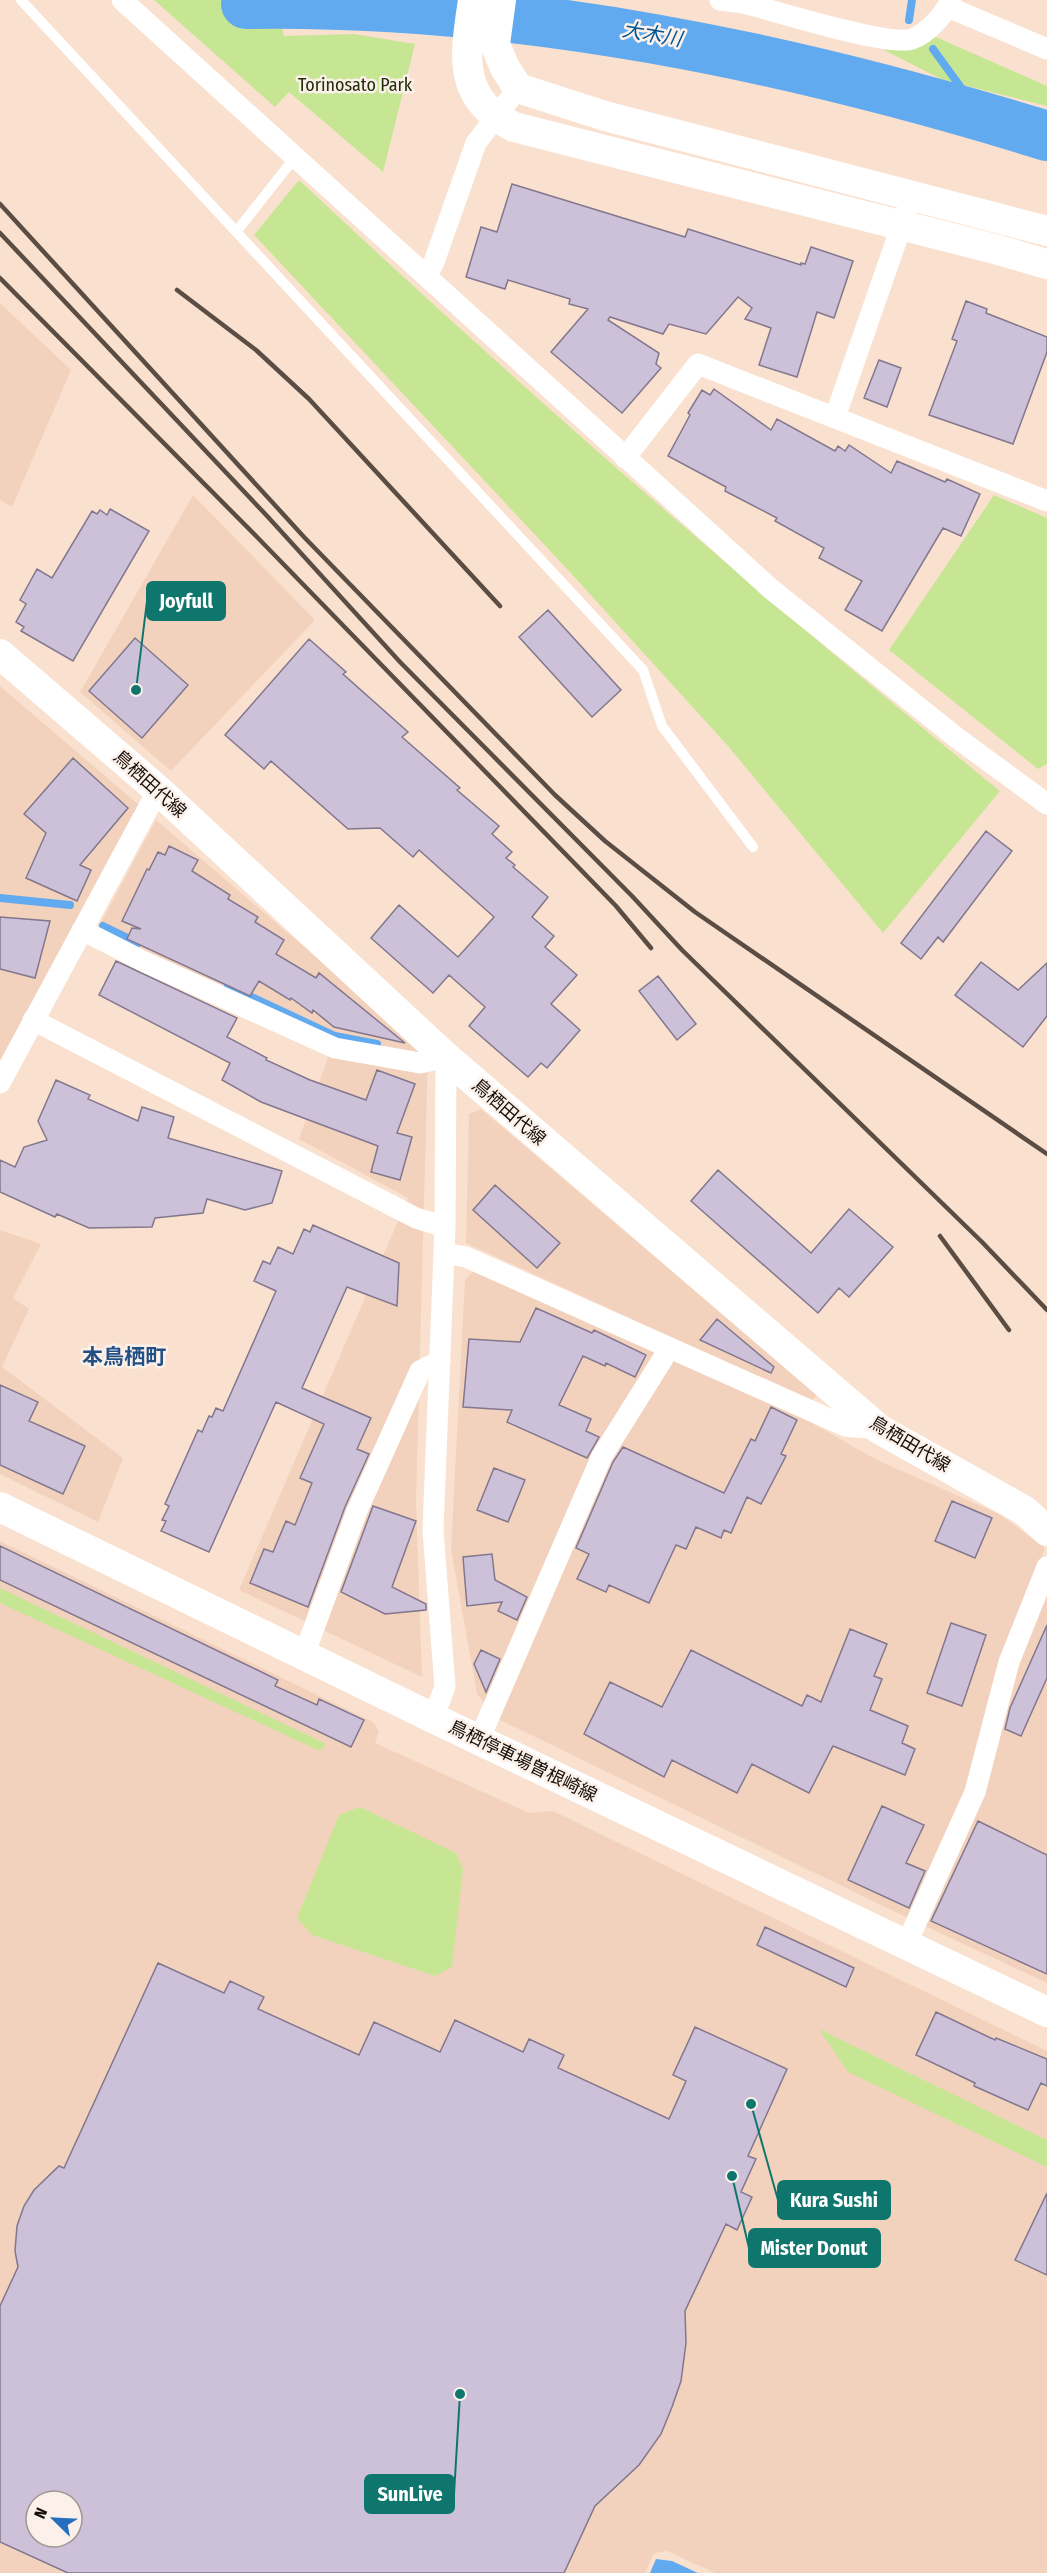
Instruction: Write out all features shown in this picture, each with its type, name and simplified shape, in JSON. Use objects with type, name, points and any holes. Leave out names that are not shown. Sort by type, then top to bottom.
[{"type":"main road","points":[[473,0],[481,43],[505,68],[518,88],[605,116],[1047,231]]},
{"type":"main road","points":[[501,0],[481,43],[466,62],[474,93],[496,118],[514,127],[1047,264]]},
{"type":"main road","name":"鳥栖田代線","points":[[0,654],[158,790],[446,1057],[879,1429],[1025,1511],[1047,1531]]},
{"type":"main road","name":"鳥栖停車場曽根崎線","points":[[0,1507],[433,1718],[1047,2012]]},
{"type":"street","points":[[122,0],[771,589],[957,738],[1045,798]]},
{"type":"street","points":[[720,0],[745,2],[884,40],[912,39],[933,24],[949,3],[1047,50]]},
{"type":"street","points":[[427,275],[434,262],[476,143],[518,88]]},
{"type":"street","points":[[835,417],[911,197]]},
{"type":"street","points":[[625,458],[698,364],[1047,501]]},
{"type":"street","points":[[0,1083],[158,790]]},
{"type":"street","points":[[82,930],[145,962],[335,1048],[420,1063],[446,1057],[445,1227],[433,1530],[445,1687],[433,1718]]},
{"type":"street","points":[[33,1020],[416,1218],[445,1227]]},
{"type":"street","points":[[444,1253],[466,1257],[844,1426],[879,1429]]},
{"type":"street","points":[[479,1740],[602,1456],[669,1349]]},
{"type":"street","points":[[304,1655],[357,1511],[420,1371],[440,1361]]},
{"type":"street","points":[[906,1945],[975,1792],[1009,1662],[1047,1567]]},
{"type":"lane","points":[[21,0],[643,670],[662,726],[753,847]]},
{"type":"lane","points":[[236,232],[296,156]]},
{"type":"shaded area","points":[[0,303],[71,370],[12,507],[0,500]]},
{"type":"shaded area","points":[[193,495],[315,620],[171,771],[80,692]]},
{"type":"shaded area","points":[[0,686],[139,805],[0,1062]]},
{"type":"shaded area","points":[[156,820],[428,1053],[416,1501],[422,1677],[239,1590],[408,1198],[299,1139],[335,1038],[97,930]]},
{"type":"shaded area","points":[[481,1109],[817,1395],[811,1401],[466,1243],[469,1114]]},
{"type":"shaded area","points":[[0,1230],[41,1244],[13,1298],[29,1309],[2,1367],[123,1458],[98,1522],[0,1474]]},
{"type":"shaded area","points":[[477,1267],[798,1415],[877,1460],[999,1514],[1045,1548],[1004,1660],[968,1794],[910,1919],[498,1719],[477,1694],[451,1549],[465,1280]]},
{"type":"shaded area","points":[[0,1541],[373,1722],[379,1731],[375,1743],[529,1813],[553,1811],[1047,2051],[1047,2573],[715,2573],[667,2551],[654,2553],[645,2573],[0,2573]]},
{"type":"shaded area","points":[[1047,1590],[1047,1983],[921,1924],[1018,1661]]},
{"type":"green space","name":"Torinosato Park","points":[[154,0],[224,0],[239,7],[237,10],[277,29],[281,24],[284,36],[354,34],[415,44],[383,172],[289,92],[275,107]]},
{"type":"green space","points":[[936,37],[1047,86],[1047,106],[943,80],[884,50]]},
{"type":"green space","points":[[299,180],[644,492],[1000,791],[883,933],[728,746],[568,570],[254,235]]},
{"type":"green space","points":[[994,495],[1047,518],[1047,764],[1038,769],[889,650]]},
{"type":"green space","points":[[0,1588],[326,1744],[320,1751],[0,1603]]},
{"type":"green space","points":[[360,1807],[456,1853],[463,1869],[452,1967],[435,1976],[312,1935],[297,1918],[339,1815]]},
{"type":"green space","points":[[819,2029],[1047,2140],[1047,2167],[848,2072]]},
{"type":"water","points":[[656,2559],[672,2561],[698,2573],[650,2573]]},
{"type":"building","points":[[512,184],[685,237],[688,229],[801,265],[801,263],[805,264],[811,247],[853,261],[834,318],[817,312],[797,377],[759,365],[771,328],[745,319],[752,308],[738,297],[706,334],[669,324],[663,334],[610,317],[608,320],[659,353],[656,364],[661,368],[622,413],[551,352],[588,309],[569,304],[570,299],[508,280],[505,289],[466,277],[481,227],[497,232]]},
{"type":"building","points":[[966,301],[987,309],[986,313],[1047,337],[1047,352],[1013,444],[929,415],[957,341],[952,339]]},
{"type":"building","points":[[879,360],[901,368],[887,407],[864,398]]},
{"type":"building","points":[[714,389],[771,430],[777,419],[835,451],[838,446],[845,451],[849,445],[891,473],[897,461],[980,494],[961,536],[943,528],[882,631],[845,610],[862,581],[819,558],[824,548],[775,521],[777,518],[725,491],[726,487],[668,456],[690,415],[688,413],[702,390],[710,395]]},
{"type":"building","points":[[110,509],[149,531],[73,661],[21,631],[24,627],[16,622],[26,604],[20,600],[37,569],[52,578],[92,511],[97,514],[100,510],[107,515]]},
{"type":"building","points":[[548,610],[621,690],[592,717],[519,637]]},
{"type":"building","points":[[135,638],[188,685],[142,738],[89,691]]},
{"type":"building","points":[[309,639],[346,672],[343,674],[408,732],[402,737],[460,788],[457,790],[499,826],[492,834],[512,852],[506,858],[515,865],[513,867],[548,897],[532,917],[554,936],[545,947],[577,975],[551,1004],[580,1030],[547,1068],[541,1063],[528,1077],[469,1026],[485,1007],[449,975],[433,993],[371,938],[399,905],[458,957],[494,917],[419,850],[413,857],[380,828],[348,829],[271,761],[264,769],[225,735]]},
{"type":"building","points":[[73,758],[128,808],[80,865],[91,870],[77,901],[26,878],[46,833],[24,814]]},
{"type":"building","points":[[986,831],[1012,851],[943,942],[938,937],[921,959],[901,943]]},
{"type":"building","points":[[169,846],[198,860],[192,871],[230,895],[228,899],[258,917],[255,922],[284,940],[276,954],[316,978],[319,973],[405,1043],[334,1027],[313,1010],[312,1013],[291,998],[290,1000],[259,981],[250,996],[127,939],[132,928],[141,929],[122,921],[147,869],[149,870],[158,852],[165,855]]},
{"type":"building","points":[[0,917],[50,921],[35,978],[0,969]]},
{"type":"building","points":[[116,961],[237,1018],[227,1037],[267,1058],[266,1060],[310,1080],[366,1100],[377,1070],[415,1084],[397,1133],[412,1137],[400,1180],[371,1172],[378,1146],[261,1102],[222,1080],[230,1063],[99,995]]},
{"type":"building","points":[[981,962],[1018,990],[1047,963],[1047,1016],[1023,1047],[955,995]]},
{"type":"building","points":[[658,976],[696,1024],[677,1040],[639,991]]},
{"type":"building","points":[[56,1080],[90,1095],[88,1099],[138,1121],[142,1107],[174,1117],[168,1138],[282,1171],[272,1203],[245,1210],[207,1199],[203,1213],[155,1218],[152,1227],[89,1228],[57,1214],[55,1217],[0,1192],[0,1160],[15,1167],[24,1147],[47,1140],[38,1121]]},
{"type":"building","points":[[718,1170],[811,1253],[849,1209],[893,1247],[849,1297],[839,1288],[818,1313],[691,1201]]},
{"type":"building","points":[[495,1185],[560,1243],[537,1268],[473,1210]]},
{"type":"building","points":[[313,1225],[399,1263],[397,1306],[347,1287],[302,1388],[371,1418],[357,1449],[369,1454],[345,1507],[308,1607],[250,1583],[264,1549],[273,1552],[286,1521],[295,1525],[312,1483],[300,1478],[324,1424],[276,1402],[209,1552],[161,1531],[166,1521],[162,1520],[169,1506],[165,1504],[198,1430],[202,1432],[209,1416],[212,1417],[216,1408],[223,1411],[276,1291],[254,1281],[263,1261],[270,1264],[278,1247],[293,1254],[304,1229],[310,1232]]},
{"type":"building","points":[[536,1308],[592,1333],[594,1330],[646,1355],[635,1377],[606,1363],[605,1366],[583,1356],[559,1405],[591,1419],[586,1431],[599,1437],[587,1458],[507,1422],[512,1410],[463,1407],[469,1339],[520,1342]]},
{"type":"building","points":[[717,1319],[774,1367],[771,1373],[700,1340]]},
{"type":"building","points":[[0,1385],[38,1402],[29,1421],[85,1446],[63,1494],[0,1465]]},
{"type":"building","points":[[771,1407],[797,1420],[781,1454],[786,1456],[761,1504],[747,1497],[731,1533],[724,1530],[721,1538],[696,1527],[686,1549],[676,1545],[649,1603],[609,1585],[606,1592],[577,1579],[589,1554],[576,1548],[613,1462],[623,1447],[724,1493],[751,1439],[755,1441]]},
{"type":"building","points":[[494,1468],[525,1480],[508,1522],[477,1510]]},
{"type":"building","points":[[952,1501],[992,1518],[975,1558],[935,1541]]},
{"type":"building","points":[[373,1506],[416,1521],[392,1587],[426,1604],[426,1610],[385,1614],[341,1592]]},
{"type":"building","points":[[0,1546],[278,1680],[275,1686],[317,1705],[319,1699],[364,1720],[351,1747],[0,1580]]},
{"type":"building","points":[[492,1554],[495,1580],[527,1597],[517,1620],[498,1611],[502,1602],[467,1606],[463,1557]]},
{"type":"building","points":[[951,1623],[986,1635],[962,1706],[927,1693]]},
{"type":"building","points":[[1047,1625],[1047,1678],[1021,1736],[1005,1729],[1010,1708]]},
{"type":"building","points":[[850,1629],[887,1644],[874,1676],[882,1679],[870,1710],[908,1726],[902,1743],[915,1749],[905,1775],[833,1746],[809,1793],[752,1764],[737,1793],[672,1760],[664,1777],[584,1734],[610,1682],[662,1707],[691,1650],[802,1706],[807,1695],[821,1702]]},
{"type":"building","points":[[481,1650],[500,1659],[486,1692],[474,1664]]},
{"type":"building","points":[[882,1806],[924,1825],[906,1863],[925,1871],[909,1908],[848,1880]]},
{"type":"building","points":[[978,1821],[1047,1855],[1047,1974],[931,1921]]},
{"type":"building","points":[[765,1927],[854,1968],[846,1987],[757,1945]]},
{"type":"building","points":[[158,1963],[224,1993],[230,1981],[264,1997],[258,2009],[359,2055],[374,2022],[440,2052],[455,2020],[523,2052],[529,2039],[564,2055],[558,2068],[669,2119],[686,2081],[673,2075],[695,2027],[787,2069],[748,2156],[756,2159],[741,2192],[752,2197],[737,2230],[726,2224],[685,2311],[686,2343],[681,2381],[661,2434],[639,2465],[595,2506],[564,2573],[68,2573],[0,2542],[0,2306],[18,2267],[15,2251],[17,2226],[24,2206],[34,2190],[59,2166],[64,2168]]},
{"type":"building","points":[[936,2012],[995,2040],[996,2038],[1047,2059],[1047,2086],[1041,2083],[1028,2110],[974,2086],[975,2083],[916,2055]]},
{"type":"building","points":[[1047,2193],[1047,2275],[1015,2260]]},
{"type":"waterway","points":[[909,20],[912,0]]},
{"type":"waterway","name":"大木川","points":[[246,4],[348,5],[450,12],[551,23],[652,38],[851,81],[1047,136]]},
{"type":"waterway","points":[[933,49],[981,115]]},
{"type":"waterway","points":[[0,898],[70,905]]},
{"type":"waterway","points":[[103,926],[138,943]]},
{"type":"waterway","points":[[228,986],[335,1036],[377,1044]]},
{"type":"railway","points":[[0,204],[304,537],[555,795],[605,841],[695,912],[1047,1154]]},
{"type":"railway","points":[[0,233],[268,517],[400,662],[632,896],[682,950],[982,1242],[1047,1310]]},
{"type":"railway","points":[[0,278],[257,537],[616,906],[651,948]]},
{"type":"railway","points":[[177,290],[256,350],[309,399],[500,606]]},
{"type":"railway","points":[[940,1236],[1009,1330]]},
{"type":"place","name":"Joyfull","points":[[136,690]]},
{"type":"place","name":"Kura Sushi","points":[[751,2104]]},
{"type":"place","name":"Mister Donut","points":[[732,2176]]},
{"type":"place","name":"SunLive","points":[[460,2394]]},
{"type":"district","name":"本鳥栖町","points":[[124,1357]]}]
